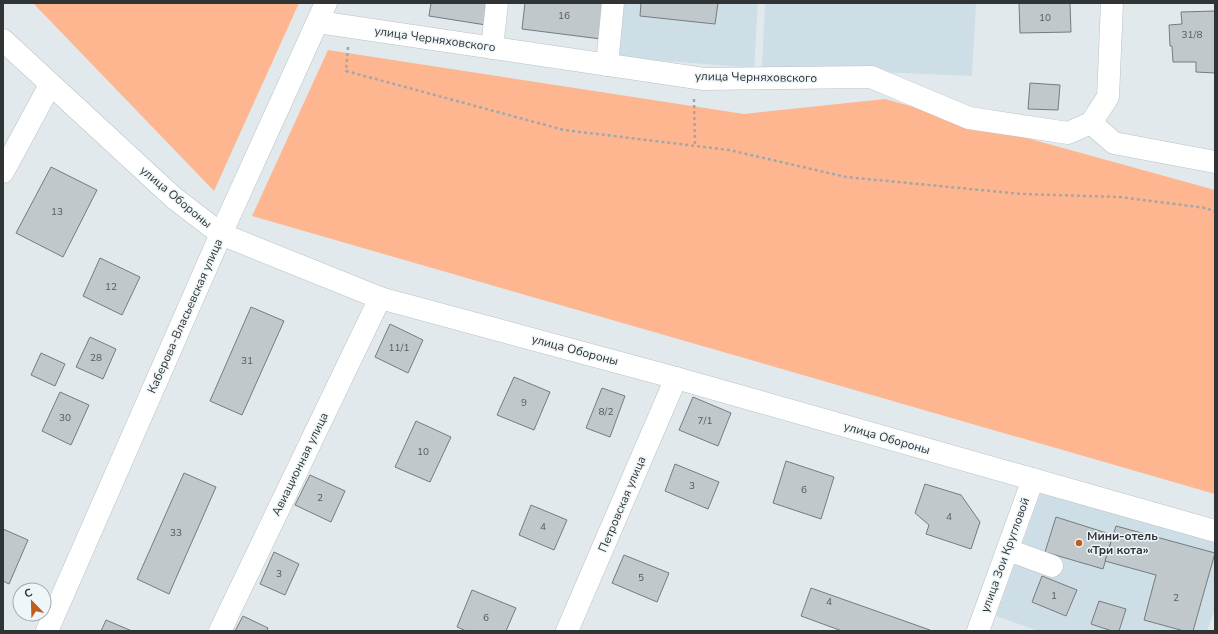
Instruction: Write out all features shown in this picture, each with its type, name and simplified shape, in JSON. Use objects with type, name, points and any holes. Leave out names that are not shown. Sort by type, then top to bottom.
[{"type":"street","points":[[492,48],[497,3]]},
{"type":"street","points":[[607,65],[613,3]]},
{"type":"street","points":[[1112,3],[1108,97],[1091,122],[1114,143],[1215,162]]},
{"type":"street","name":"улица Черняховского","points":[[322,12],[349,26],[704,79],[871,78],[969,118],[1068,133],[1091,122]]},
{"type":"street","name":"Каберова-Власьевская улица","points":[[47,631],[222,234],[322,12]]},
{"type":"street","name":"улица Обороны","points":[[3,40],[174,198],[222,234],[380,298],[676,378],[1215,532]]},
{"type":"street","points":[[3,172],[50,85]]},
{"type":"street","name":"Авиационная улица","points":[[220,631],[380,298]]},
{"type":"street","name":"Петровская улица","points":[[567,631],[676,378]]},
{"type":"street","name":"улица Зои Кругловой","points":[[978,631],[1032,479]]},
{"type":"street","points":[[1008,550],[1052,566]]},
{"type":"path","points":[[349,26],[346,72],[564,130],[729,150],[846,177],[1022,194],[1120,197],[1206,208],[1215,212]]},
{"type":"path","points":[[693,77],[695,146]]},
{"type":"shaded area","points":[[33,3],[299,3],[214,191]]},
{"type":"shaded area","points":[[622,3],[758,3],[754,68],[617,57]]},
{"type":"shaded area","points":[[765,3],[976,3],[972,76],[762,67]]},
{"type":"shaded area","points":[[328,50],[744,114],[885,99],[1215,190],[1215,494],[252,216]]},
{"type":"shaded area","points":[[1041,492],[1215,541],[1215,609],[1207,631],[1039,631],[996,616]]},
{"type":"building","points":[[431,3],[490,3],[486,25],[429,16]]},
{"type":"building","points":[[525,3],[605,3],[601,39],[522,29]]},
{"type":"building","points":[[641,3],[718,3],[715,24],[640,16]]},
{"type":"building","points":[[1019,3],[1070,3],[1071,32],[1020,33]]},
{"type":"building","points":[[1215,11],[1215,73],[1196,72],[1196,62],[1173,62],[1172,46],[1170,46],[1169,25],[1182,24],[1181,12]]},
{"type":"building","points":[[1030,83],[1060,85],[1058,110],[1028,109]]},
{"type":"building","points":[[51,167],[97,190],[63,257],[16,233]]},
{"type":"building","points":[[100,258],[140,277],[122,315],[83,296]]},
{"type":"building","points":[[251,307],[284,321],[242,415],[210,401]]},
{"type":"building","points":[[390,324],[423,340],[408,373],[375,357]]},
{"type":"building","points":[[90,337],[116,349],[103,379],[76,367]]},
{"type":"building","points":[[41,353],[65,364],[55,386],[31,375]]},
{"type":"building","points":[[514,377],[550,392],[534,430],[497,415]]},
{"type":"building","points":[[602,388],[625,396],[610,437],[586,428]]},
{"type":"building","points":[[60,392],[89,405],[71,445],[42,431]]},
{"type":"building","points":[[693,397],[731,413],[718,446],[679,430]]},
{"type":"building","points":[[416,421],[451,437],[430,482],[395,467]]},
{"type":"building","points":[[786,461],[834,477],[821,519],[773,503]]},
{"type":"building","points":[[675,464],[719,482],[708,509],[665,491]]},
{"type":"building","points":[[184,473],[216,487],[169,594],[137,579]]},
{"type":"building","points":[[310,475],[345,491],[331,522],[295,505]]},
{"type":"building","points":[[925,484],[961,495],[980,522],[971,549],[926,534],[929,525],[915,513]]},
{"type":"building","points":[[531,505],[567,520],[554,550],[519,535]]},
{"type":"building","name":"Мини-отель «Три кота»","points":[[1056,517],[1113,535],[1103,569],[1045,552]]},
{"type":"building","points":[[1116,526],[1215,553],[1193,631],[1184,631],[1144,620],[1156,575],[1105,561]]},
{"type":"building","points":[[3,529],[28,540],[9,584],[3,581]]},
{"type":"building","points":[[274,552],[299,564],[285,595],[260,584]]},
{"type":"building","points":[[624,555],[669,573],[657,602],[612,583]]},
{"type":"building","points":[[1042,576],[1077,590],[1066,616],[1032,602]]},
{"type":"building","points":[[811,588],[930,631],[842,631],[801,616]]},
{"type":"building","points":[[472,590],[516,608],[506,631],[466,631],[457,627]]},
{"type":"building","points":[[1099,601],[1126,609],[1119,631],[1112,631],[1091,624]]},
{"type":"building","points":[[243,616],[268,628],[267,631],[235,631]]},
{"type":"building","points":[[106,620],[132,631],[101,631]]},
{"type":"place","name":"Мини-отель «Три кота»","points":[[1079,543]]}]
